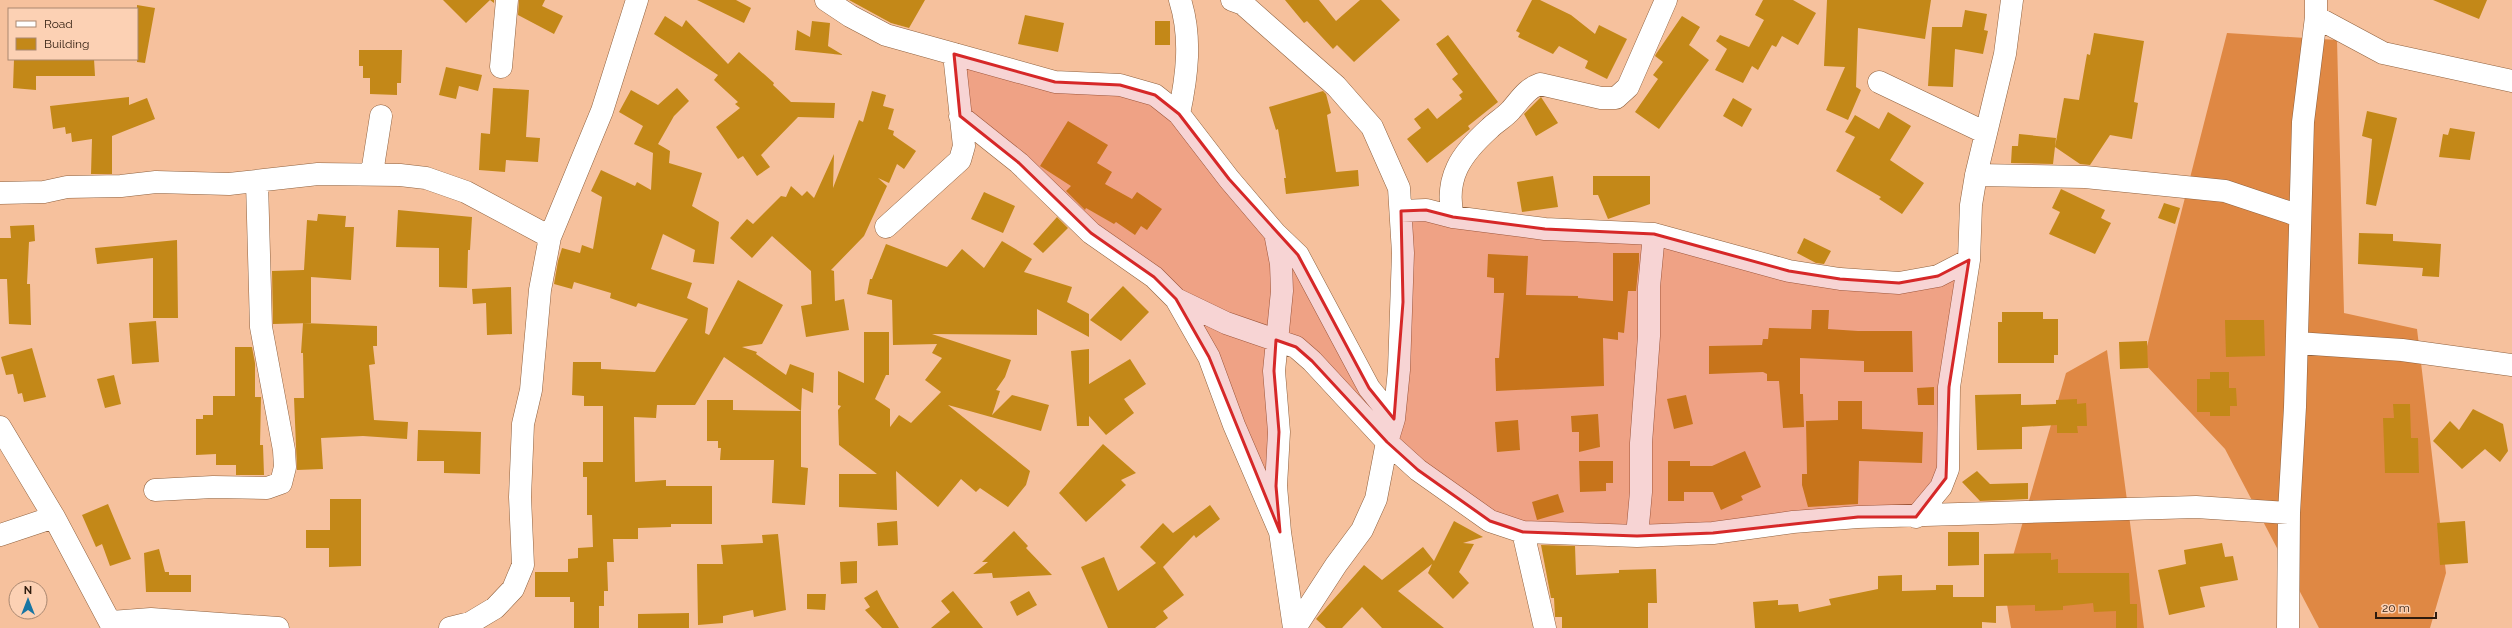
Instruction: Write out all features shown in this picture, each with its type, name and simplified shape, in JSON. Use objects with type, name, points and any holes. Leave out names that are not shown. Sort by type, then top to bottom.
[{"type":"street","points":[[501,67],[507,0]]},
{"type":"street","points":[[450,628],[470,623],[495,608],[513,589],[523,565],[520,497],[523,424],[531,390],[540,290],[550,237],[602,112],[638,0]]},
{"type":"street","points":[[826,0],[850,16],[886,35],[1056,82],[1120,85],[1155,95],[1179,114],[1229,179],[1275,233],[1298,255],[1369,388],[1394,419]]},
{"type":"street","points":[[1179,114],[1187,79],[1188,48],[1186,19],[1180,0]]},
{"type":"street","points":[[1232,0],[1243,4],[1336,86],[1372,127],[1399,188],[1403,302],[1394,419],[1387,442],[1376,499],[1362,530],[1336,565],[1294,628]]},
{"type":"street","points":[[1453,217],[1450,189],[1456,168],[1469,148],[1510,111],[1522,96],[1533,86],[1540,84],[1601,98],[1616,98],[1628,87],[1666,0]]},
{"type":"street","points":[[1916,517],[1941,487],[1948,469],[1949,387],[1970,260],[1972,205],[1976,175],[2005,54],[2012,0]]},
{"type":"street","points":[[2288,628],[2289,512],[2297,342],[2303,122],[2316,9],[2383,53],[2512,81]]},
{"type":"street","points":[[886,227],[960,160],[964,146],[954,54]]},
{"type":"street","points":[[1878,82],[1986,133]]},
{"type":"street","points":[[372,173],[381,116]]},
{"type":"street","points":[[960,116],[1019,163],[1091,233],[1154,276],[1176,299],[1209,357],[1234,425],[1280,532]]},
{"type":"street","points":[[0,194],[44,192],[68,187],[121,186],[156,182],[229,184],[318,174],[372,173],[426,178],[466,192],[550,237]]},
{"type":"street","points":[[1976,175],[2085,177],[2225,191],[2300,216]]},
{"type":"street","points":[[155,490],[213,487],[267,488],[281,483],[285,467],[284,450],[261,327],[257,182]]},
{"type":"street","points":[[1401,212],[1426,210],[1453,217],[1545,229],[1654,234],[1789,271],[1840,280],[1899,283],[1938,276],[1970,260]]},
{"type":"street","points":[[1275,233],[1281,264],[1282,291],[1274,371],[1279,432],[1276,486],[1280,532],[1294,628]]},
{"type":"street","points":[[1637,536],[1641,492],[1641,442],[1649,336],[1649,287],[1654,234]]},
{"type":"street","points":[[1176,299],[1226,323],[1296,348],[1312,361],[1387,442],[1418,470],[1490,521],[1523,532],[1637,536],[1713,533],[1793,522],[1858,518],[2196,507],[2289,512]]},
{"type":"street","points":[[2297,342],[2402,350],[2512,365]]},
{"type":"street","points":[[0,428],[54,518],[112,625],[151,620],[278,628]]},
{"type":"street","points":[[0,535],[54,518]]},
{"type":"street","points":[[1523,532],[1545,628]]},
{"type":"highlighted area","points":[[954,54],[1055,82],[1120,85],[1155,95],[1179,114],[1229,179],[1298,255],[1369,388],[1394,419],[1403,302],[1401,211],[1426,210],[1453,217],[1545,229],[1654,234],[1789,271],[1840,279],[1899,283],[1938,276],[1969,260],[1949,387],[1946,478],[1916,517],[1858,517],[1713,533],[1637,536],[1523,532],[1490,521],[1418,470],[1387,442],[1312,361],[1296,347],[1276,340],[1274,371],[1279,432],[1276,486],[1280,532],[1209,357],[1176,299],[1154,277],[1091,233],[1019,163],[960,116]]},
{"type":"shaded area","points":[[2227,33],[2337,40],[2344,313],[2417,329],[2446,573],[2430,628],[2319,628],[2225,449],[2143,362]]},
{"type":"shaded area","points":[[2107,350],[2144,628],[2011,628],[2004,587],[2066,373]]},
{"type":"building","points":[[443,0],[490,0],[466,23]]},
{"type":"building","points":[[519,0],[545,0],[542,6],[563,16],[554,34],[518,15]]},
{"type":"building","points":[[697,0],[736,0],[751,8],[744,23]]},
{"type":"building","points":[[849,0],[925,0],[909,28],[891,23]]},
{"type":"building","points":[[1285,0],[1319,0],[1336,21],[1360,0],[1381,0],[1400,20],[1354,62],[1337,45],[1333,49],[1307,21],[1304,23]]},
{"type":"building","points":[[1532,0],[1540,0],[1571,15],[1595,34],[1599,25],[1627,39],[1607,79],[1585,68],[1588,61],[1559,46],[1553,54],[1518,37],[1520,33],[1516,31]]},
{"type":"building","points":[[1763,0],[1793,0],[1816,13],[1798,45],[1782,36],[1776,47],[1772,45],[1758,70],[1752,66],[1743,83],[1715,70],[1727,49],[1716,41],[1720,35],[1749,47],[1764,20],[1755,15]]},
{"type":"building","points":[[1827,0],[1931,0],[1925,39],[1858,28],[1856,87],[1861,90],[1848,120],[1826,110],[1845,67],[1824,66]]},
{"type":"building","points":[[2433,0],[2487,0],[2479,19]]},
{"type":"building","points":[[137,5],[155,8],[145,63],[137,62]]},
{"type":"building","points":[[1965,10],[1987,14],[1984,30],[1988,31],[1983,54],[1955,49],[1953,87],[1928,86],[1932,27],[1962,27]]},
{"type":"building","points":[[1025,15],[1064,23],[1058,52],[1018,44]]},
{"type":"building","points":[[665,16],[682,27],[686,20],[728,64],[739,52],[774,83],[773,85],[791,102],[835,103],[834,118],[798,117],[761,155],[770,167],[757,176],[743,156],[738,159],[716,127],[740,108],[735,104],[738,102],[714,80],[718,75],[654,34]]},
{"type":"building","points":[[1682,16],[1700,27],[1689,45],[1709,60],[1659,129],[1635,112],[1658,79],[1653,75],[1663,62],[1655,56]]},
{"type":"building","points":[[812,21],[830,23],[828,46],[843,55],[795,50],[797,30],[810,37]]},
{"type":"building","points":[[1155,21],[1170,21],[1170,45],[1155,45]]},
{"type":"building","points":[[2094,33],[2144,41],[2134,102],[2138,103],[2132,139],[2110,135],[2090,165],[2080,164],[2055,147],[2064,98],[2079,100],[2087,54],[2090,55]]},
{"type":"building","points":[[1448,35],[1498,102],[1468,126],[1470,129],[1427,163],[1407,139],[1421,128],[1414,119],[1428,108],[1437,119],[1462,99],[1459,95],[1463,92],[1452,79],[1458,74],[1436,44]]},
{"type":"building","points":[[359,50],[402,50],[401,83],[397,83],[397,95],[370,94],[370,78],[363,78],[363,66],[359,66]]},
{"type":"building","points":[[14,60],[94,60],[95,76],[36,76],[36,90],[13,88]]},
{"type":"building","points":[[446,67],[482,75],[478,91],[459,86],[456,99],[439,95]]},
{"type":"building","points":[[493,88],[529,90],[526,137],[540,138],[538,162],[506,160],[505,172],[479,170],[481,133],[490,134]]},
{"type":"building","points":[[677,88],[689,101],[674,116],[658,144],[670,151],[669,163],[702,173],[692,206],[719,222],[714,264],[693,262],[695,250],[663,234],[651,269],[692,283],[687,298],[708,308],[705,333],[709,335],[738,280],[783,305],[762,344],[742,347],[757,352],[756,354],[786,375],[790,364],[814,373],[813,393],[802,388],[801,411],[724,357],[695,405],[657,405],[656,418],[634,417],[635,482],[666,480],[666,486],[712,486],[712,524],[671,524],[671,527],[638,528],[638,539],[613,539],[614,562],[607,562],[608,591],[604,591],[604,606],[599,606],[599,628],[574,628],[574,602],[570,602],[570,597],[535,597],[535,572],[568,572],[568,559],[578,558],[578,548],[593,547],[592,515],[587,515],[587,477],[583,477],[583,462],[603,462],[603,406],[584,406],[584,396],[572,395],[573,362],[601,362],[601,369],[655,372],[688,319],[638,303],[636,307],[610,298],[611,293],[574,282],[572,289],[554,284],[558,261],[562,248],[580,253],[582,245],[593,249],[602,197],[591,191],[601,170],[635,186],[637,182],[651,190],[653,153],[634,144],[643,126],[619,112],[631,90],[658,105]]},
{"type":"building","points":[[872,91],[886,95],[883,106],[894,109],[888,129],[894,131],[893,135],[916,151],[904,169],[897,164],[889,183],[878,178],[887,186],[864,236],[831,270],[834,271],[835,301],[844,299],[849,330],[806,337],[801,306],[812,304],[811,271],[772,236],[752,258],[730,238],[747,219],[753,224],[781,196],[786,197],[791,186],[802,196],[807,191],[814,198],[834,154],[833,188],[859,120],[863,122]]},
{"type":"building","points":[[1323,91],[1326,94],[1331,113],[1327,115],[1336,172],[1358,170],[1359,186],[1286,194],[1284,178],[1286,178],[1278,129],[1276,130],[1269,107]]},
{"type":"building","points":[[129,97],[129,105],[147,98],[155,119],[112,136],[112,174],[91,174],[92,139],[72,142],[71,133],[66,134],[65,127],[53,129],[50,106]]},
{"type":"building","points":[[1541,97],[1558,123],[1536,136],[1524,114]]},
{"type":"building","points":[[1733,98],[1752,109],[1742,127],[1723,116]]},
{"type":"building","points":[[2367,111],[2397,118],[2376,206],[2366,204],[2372,139],[2362,136]]},
{"type":"building","points":[[1888,112],[1911,126],[1890,160],[1924,183],[1902,214],[1879,199],[1881,197],[1836,171],[1855,137],[1845,132],[1855,115],[1879,129]]},
{"type":"building","points":[[1068,121],[1108,145],[1097,163],[1112,172],[1105,184],[1132,199],[1137,192],[1162,209],[1147,230],[1141,226],[1135,235],[1116,222],[1114,224],[1086,208],[1085,210],[1066,191],[1071,186],[1040,166]]},
{"type":"building","points":[[2450,128],[2475,132],[2470,160],[2439,157],[2443,134],[2448,135]]},
{"type":"building","points":[[2019,134],[2056,138],[2053,164],[2011,163],[2012,146],[2018,146]]},
{"type":"building","points":[[1553,176],[1558,207],[1522,212],[1517,182]]},
{"type":"building","points":[[1593,176],[1650,176],[1650,204],[1608,219],[1598,195],[1593,195]]},
{"type":"building","points":[[2061,189],[2105,210],[2101,218],[2111,223],[2095,254],[2049,234],[2060,212],[2052,208]]},
{"type":"building","points":[[984,192],[1015,206],[1003,233],[971,219]]},
{"type":"building","points":[[2164,203],[2180,208],[2175,224],[2158,218]]},
{"type":"building","points":[[398,210],[472,217],[470,250],[468,250],[467,288],[439,287],[439,248],[396,247]]},
{"type":"building","points":[[318,214],[346,216],[345,227],[354,227],[351,280],[311,277],[311,323],[273,324],[272,271],[304,270],[307,220],[317,221]]},
{"type":"building","points":[[1057,217],[1068,228],[1043,253],[1033,244]]},
{"type":"building","points":[[34,225],[35,241],[29,242],[27,284],[30,284],[31,325],[9,324],[7,279],[0,279],[0,238],[11,238],[10,226]]},
{"type":"building","points":[[2359,233],[2393,234],[2393,241],[2441,244],[2439,277],[2422,276],[2423,268],[2358,264]]},
{"type":"building","points":[[1804,238],[1831,251],[1824,264],[1816,263],[1797,253]]},
{"type":"building","points":[[177,240],[178,318],[153,318],[153,258],[97,264],[95,248]]},
{"type":"building","points":[[1002,241],[1032,259],[1024,272],[1072,287],[1067,302],[1089,314],[1089,337],[1037,309],[1037,335],[932,334],[1011,360],[1005,377],[996,390],[1000,391],[992,415],[1012,395],[1049,405],[1041,431],[948,405],[1030,471],[1026,485],[1008,507],[980,488],[976,492],[961,479],[938,507],[896,471],[897,510],[839,507],[839,474],[877,474],[839,445],[838,410],[841,406],[838,405],[838,371],[864,383],[864,332],[889,332],[889,375],[886,375],[875,399],[890,409],[890,427],[899,415],[911,423],[941,392],[925,380],[942,358],[932,353],[937,344],[893,345],[892,300],[867,294],[870,279],[872,279],[886,244],[947,267],[962,249],[984,268]]},
{"type":"building","points":[[1613,253],[1639,253],[1639,262],[1636,291],[1628,291],[1624,333],[1618,332],[1618,340],[1603,338],[1604,386],[1496,391],[1495,358],[1499,358],[1504,293],[1494,293],[1494,278],[1487,277],[1488,254],[1528,256],[1526,295],[1578,296],[1578,298],[1613,301]]},
{"type":"building","points":[[1123,286],[1149,312],[1121,341],[1090,320]]},
{"type":"building","points":[[511,287],[512,334],[487,335],[486,303],[473,304],[472,289]]},
{"type":"building","points":[[1812,310],[1829,310],[1828,329],[1858,331],[1912,331],[1913,372],[1864,372],[1864,361],[1800,358],[1800,394],[1803,394],[1804,427],[1783,428],[1779,381],[1767,381],[1767,374],[1763,372],[1709,374],[1709,346],[1762,345],[1763,339],[1768,339],[1769,328],[1811,329]]},
{"type":"building","points":[[2002,312],[2043,312],[2043,319],[2058,319],[2058,355],[2054,355],[2054,363],[1998,363],[1998,322],[2002,322]]},
{"type":"building","points":[[2225,320],[2264,320],[2265,356],[2226,357]]},
{"type":"building","points":[[156,321],[159,362],[132,364],[129,323]]},
{"type":"building","points":[[303,323],[377,326],[377,346],[373,346],[375,364],[369,365],[374,420],[408,422],[407,439],[363,436],[321,438],[323,469],[297,470],[294,398],[304,398],[303,353],[301,353]]},
{"type":"building","points":[[2147,341],[2148,368],[2120,369],[2119,342]]},
{"type":"building","points":[[235,347],[252,347],[255,363],[255,397],[261,397],[260,445],[263,445],[264,475],[236,475],[236,465],[216,465],[216,454],[196,455],[196,419],[203,419],[203,415],[213,415],[213,396],[235,396]]},
{"type":"building","points":[[32,348],[46,397],[24,402],[22,393],[18,394],[13,374],[6,375],[1,357]]},
{"type":"building","points":[[1089,349],[1089,384],[1130,359],[1146,384],[1124,399],[1134,413],[1106,435],[1089,416],[1089,426],[1077,426],[1071,351]]},
{"type":"building","points":[[2210,372],[2229,372],[2229,388],[2236,388],[2237,406],[2230,406],[2230,416],[2210,416],[2210,412],[2197,412],[2197,379],[2210,379]]},
{"type":"building","points":[[114,375],[121,404],[105,408],[97,379]]},
{"type":"building","points":[[1934,387],[1934,405],[1918,405],[1917,388]]},
{"type":"building","points":[[2021,394],[2021,405],[2056,404],[2056,400],[2077,399],[2077,404],[2086,403],[2087,426],[2077,426],[2078,433],[2057,433],[2057,425],[2022,427],[2022,449],[1977,450],[1975,395]]},
{"type":"building","points":[[1686,395],[1693,424],[1674,429],[1667,399]]},
{"type":"building","points":[[707,400],[733,400],[733,410],[801,411],[801,467],[808,468],[805,505],[772,503],[774,460],[720,460],[721,448],[718,448],[718,441],[707,441]]},
{"type":"building","points":[[1838,401],[1862,401],[1862,429],[1923,432],[1922,463],[1859,461],[1858,504],[1808,507],[1802,485],[1802,474],[1807,474],[1806,421],[1838,420]]},
{"type":"building","points":[[2393,404],[2410,404],[2411,438],[2418,438],[2419,473],[2385,473],[2383,418],[2394,418]]},
{"type":"building","points":[[2473,409],[2503,424],[2508,451],[2500,462],[2485,449],[2462,469],[2433,441],[2450,421],[2459,430]]},
{"type":"building","points":[[1598,414],[1600,447],[1579,452],[1579,432],[1572,432],[1571,416]]},
{"type":"building","points":[[1518,420],[1520,450],[1497,452],[1495,422]]},
{"type":"building","points":[[418,430],[481,432],[480,474],[444,473],[444,461],[417,461]]},
{"type":"building","points":[[1103,444],[1136,473],[1121,480],[1126,485],[1086,522],[1059,493]]},
{"type":"building","points":[[1745,451],[1761,487],[1741,496],[1743,500],[1721,510],[1713,492],[1684,492],[1684,501],[1668,501],[1668,461],[1690,461],[1690,466],[1712,466]]},
{"type":"building","points":[[1579,461],[1613,461],[1613,483],[1606,483],[1606,491],[1580,492]]},
{"type":"building","points":[[1977,471],[1990,484],[2028,483],[2028,499],[1980,501],[1962,482]]},
{"type":"building","points":[[1558,494],[1564,512],[1537,520],[1532,502]]},
{"type":"building","points":[[330,499],[361,499],[361,566],[329,567],[329,548],[306,548],[306,530],[330,530]]},
{"type":"building","points":[[108,504],[131,559],[110,566],[102,544],[96,547],[82,515]]},
{"type":"building","points":[[1210,505],[1220,519],[1196,538],[1194,535],[1163,567],[1184,595],[1163,611],[1168,618],[1155,628],[1108,628],[1081,567],[1104,557],[1118,591],[1156,563],[1140,547],[1163,523],[1173,533]]},
{"type":"building","points":[[897,521],[898,545],[878,546],[877,523]]},
{"type":"building","points":[[1454,521],[1483,537],[1463,543],[1474,544],[1459,572],[1469,583],[1453,599],[1428,573],[1432,564],[1398,591],[1444,628],[1382,628],[1362,607],[1342,628],[1326,628],[1316,619],[1364,565],[1382,580],[1423,547],[1434,561]]},
{"type":"building","points":[[2465,521],[2468,563],[2440,565],[2437,523]]},
{"type":"building","points":[[1014,531],[1028,546],[1026,548],[1052,575],[993,578],[992,573],[973,574],[988,562],[982,562]]},
{"type":"building","points":[[1948,532],[1979,532],[1979,565],[1948,566]]},
{"type":"building","points":[[778,534],[786,610],[754,617],[753,610],[723,616],[723,623],[698,625],[697,564],[723,564],[721,545],[763,543],[762,535]]},
{"type":"building","points":[[2222,543],[2225,557],[2233,556],[2238,580],[2200,587],[2205,607],[2169,615],[2158,570],[2186,564],[2184,550]]},
{"type":"building","points":[[1541,545],[1575,546],[1576,575],[1619,573],[1619,570],[1656,569],[1657,603],[1648,603],[1648,628],[1562,628],[1562,617],[1555,617],[1554,598],[1551,598]]},
{"type":"building","points":[[159,549],[165,572],[169,572],[169,575],[191,575],[191,592],[146,592],[144,553]]},
{"type":"building","points":[[2051,553],[2051,560],[2058,559],[2058,573],[2129,573],[2130,604],[2137,604],[2137,628],[2116,628],[2116,611],[2094,612],[2093,603],[2063,606],[2063,610],[2035,611],[2035,605],[1996,606],[1996,623],[1982,622],[1982,628],[1755,628],[1753,602],[1778,600],[1778,605],[1798,604],[1799,612],[1831,605],[1829,599],[1878,589],[1878,576],[1902,575],[1902,591],[1936,590],[1936,585],[1953,585],[1953,597],[1984,597],[1984,554]]},
{"type":"building","points":[[857,561],[857,583],[841,584],[840,562]]},
{"type":"building","points":[[877,590],[899,628],[882,628],[865,610],[870,607],[864,598]]},
{"type":"building","points":[[953,591],[983,628],[931,628],[950,612],[941,601]]},
{"type":"building","points":[[1029,591],[1037,605],[1017,616],[1010,602]]},
{"type":"building","points":[[807,594],[826,594],[825,610],[807,609]]},
{"type":"building","points":[[689,613],[689,628],[638,628],[638,614]]}]
